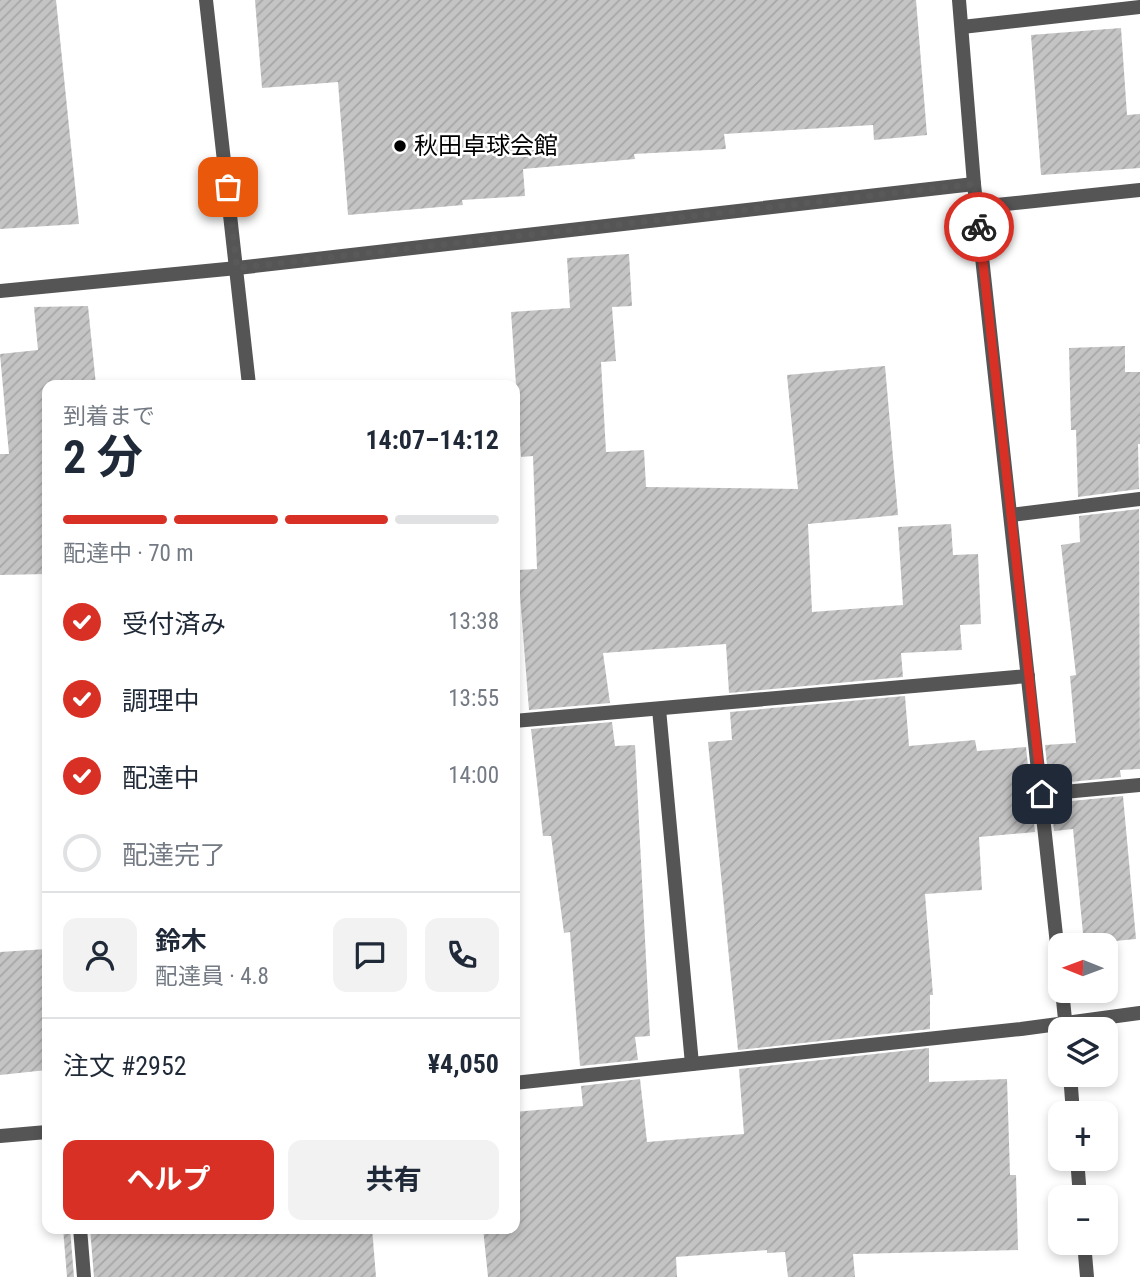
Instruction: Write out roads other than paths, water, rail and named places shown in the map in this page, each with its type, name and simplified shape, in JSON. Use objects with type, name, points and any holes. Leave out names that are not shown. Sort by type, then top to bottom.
[{"type":"street","points":[[206,0],[248,380]]},
{"type":"street","points":[[959,0],[974,184],[1056,933]]},
{"type":"street","points":[[962,27],[1140,7]]},
{"type":"street","points":[[0,291],[237,268],[974,184]]},
{"type":"street","points":[[977,207],[1140,190]]},
{"type":"street","points":[[1011,515],[1140,499]]},
{"type":"street","points":[[520,721],[1028,676]]},
{"type":"street","points":[[659,709],[692,1064]]},
{"type":"street","points":[[1042,794],[1140,785]]},
{"type":"street","points":[[1115,1017],[1140,1013]]},
{"type":"street","points":[[520,1082],[1048,1027]]},
{"type":"street","points":[[0,1136],[42,1132]]},
{"type":"street","points":[[80,1234],[84,1277]]},
{"type":"street","points":[[1085,1255],[1087,1277]]},
{"type":"place","name":"秋田卓球会館","points":[[400,146]]}]
